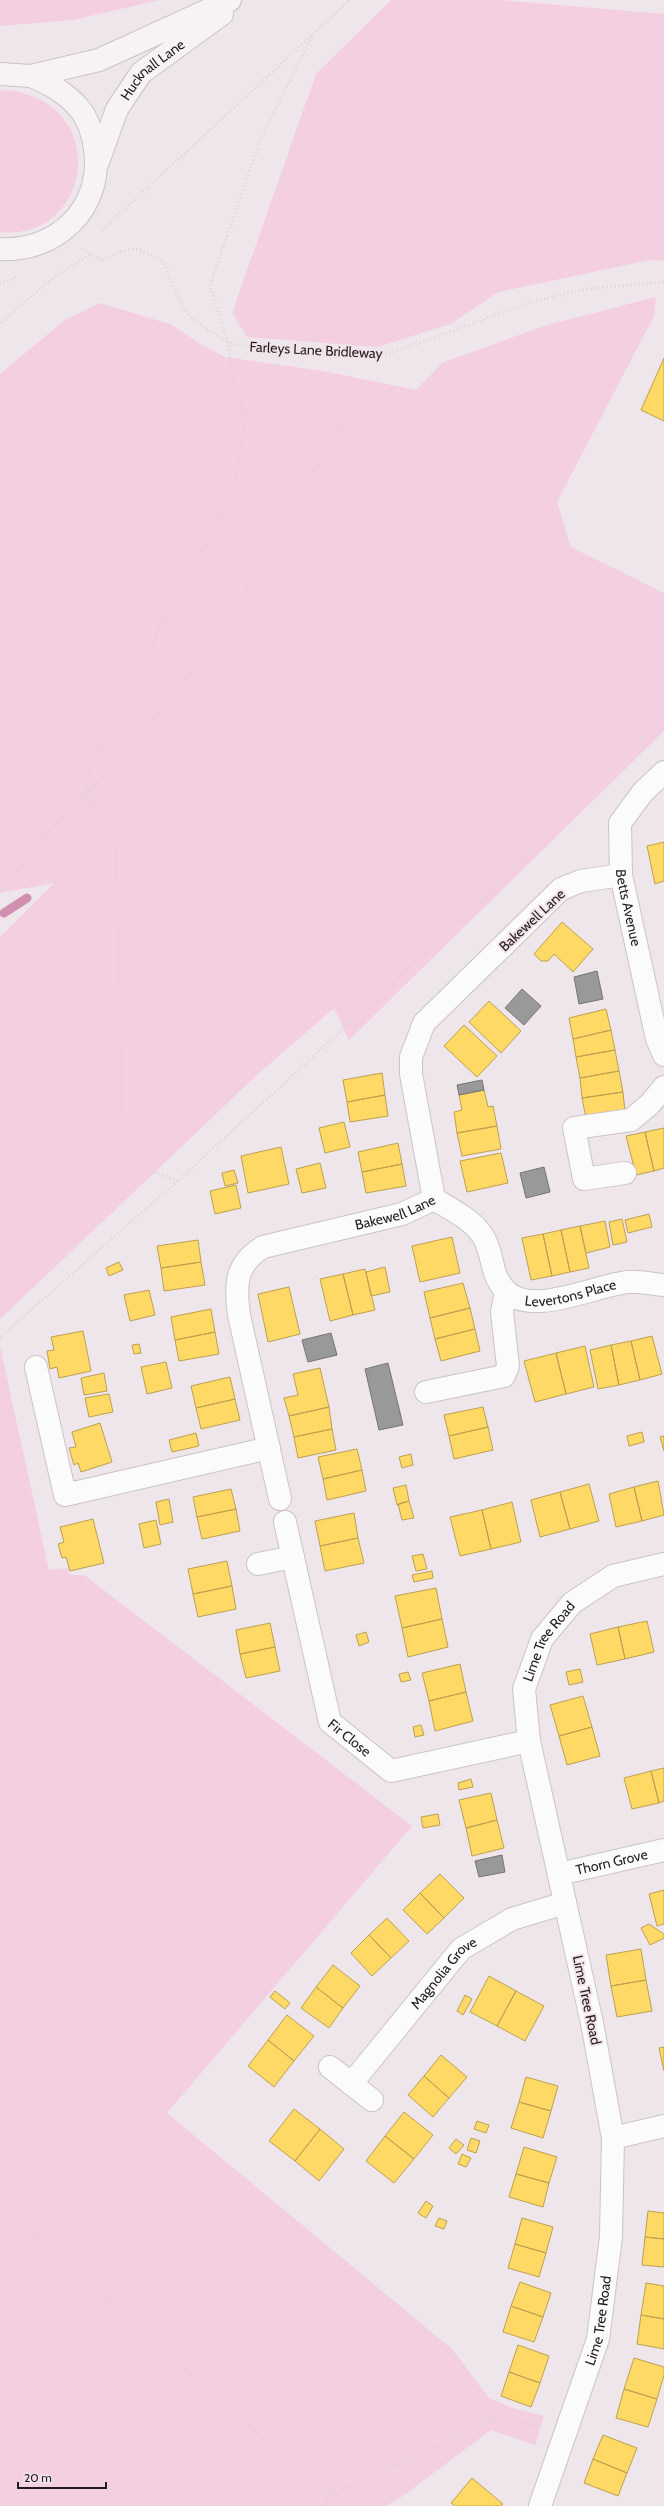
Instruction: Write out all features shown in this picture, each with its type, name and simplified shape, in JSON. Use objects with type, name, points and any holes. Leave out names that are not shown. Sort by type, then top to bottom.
[{"type":"main road","name":"Hucknall Lane","points":[[0,74],[31,76],[99,60],[230,0]]},
{"type":"main road","name":"Hucknall Lane","points":[[0,259],[10,249],[49,241],[74,222],[90,195],[97,165],[117,109],[141,73],[241,0]]},
{"type":"main road","name":"Hucknall Lane","points":[[31,76],[58,88],[80,109],[94,135],[97,165]]},
{"type":"street","name":"Betts Avenue","points":[[664,772],[643,792],[620,823],[621,875],[657,1039],[664,1055]]},
{"type":"street","name":"Bakewell Lane","points":[[280,1499],[238,1308],[236,1294],[239,1274],[249,1256],[263,1247],[402,1214],[434,1199],[411,1074],[411,1057],[424,1023],[561,889],[581,881],[621,875]]},
{"type":"street","points":[[625,1173],[584,1179],[574,1128],[631,1120],[650,1104],[664,1087]]},
{"type":"street","name":"Levertons Place","points":[[434,1199],[477,1227],[486,1241],[493,1273],[506,1291],[520,1300],[539,1302],[628,1282],[664,1285]]},
{"type":"street","points":[[426,1392],[504,1376],[508,1366],[502,1312],[506,1291]]},
{"type":"street","points":[[36,1367],[65,1495],[269,1448]]},
{"type":"street","name":"Fir Close","points":[[285,1522],[330,1722],[391,1771],[529,1740]]},
{"type":"street","points":[[258,1564],[293,1557]]},
{"type":"street","name":"Lime Tree Road","points":[[540,2506],[598,2339],[611,2236],[613,2138],[592,2023],[529,1740],[524,1689],[542,1639],[572,1603],[614,1576],[664,1564]]},
{"type":"street","name":"Thorn Grove","points":[[559,1874],[664,1850]]},
{"type":"street","name":"Magnolia Grove","points":[[351,2084],[460,1950],[512,1919],[565,1903]]},
{"type":"street","points":[[330,2067],[372,2100]]},
{"type":"street","points":[[613,2138],[664,2126]]},
{"type":"path","points":[[98,234],[350,0]]},
{"type":"path","points":[[178,1180],[138,1165],[123,1151],[116,845],[86,795],[91,761],[145,664],[172,599],[207,545],[238,474],[246,418],[235,386],[228,343],[210,285],[260,141],[314,33]]},
{"type":"path","name":"Farleys Lane Bridleway","points":[[87,244],[82,249],[102,261],[126,248],[140,249],[164,262],[174,289],[189,316],[228,343],[262,349],[389,354],[531,302],[587,289],[664,282]]},
{"type":"path","points":[[0,323],[49,281],[90,254]]},
{"type":"path","points":[[0,894],[38,841],[86,795],[142,734],[205,651],[240,601],[292,506],[348,417]]},
{"type":"path","points":[[0,1337],[178,1180],[487,896],[647,733],[664,712]]},
{"type":"path","points":[[0,2205],[307,2478],[334,2494],[502,2415],[564,2436]]},
{"type":"path","points":[[325,2506],[330,2492]]},
{"type":"shaded area","points":[[0,0],[159,0],[73,20],[0,26]]},
{"type":"shaded area","points":[[391,0],[499,0],[664,14],[664,261],[650,260],[498,292],[451,324],[377,347],[247,337],[232,313],[316,74]]},
{"type":"shaded area","points":[[7,90],[41,100],[64,119],[76,143],[78,170],[70,195],[55,216],[31,229],[0,232],[0,91]]},
{"type":"shaded area","points":[[656,297],[654,316],[557,502],[571,547],[664,593],[664,731],[349,1040],[334,1008],[257,1075],[0,1319],[0,937],[54,883],[0,893],[0,374],[65,320],[100,303],[170,324],[202,345],[225,357],[323,371],[416,390],[442,363],[544,326]]},
{"type":"shaded area","points":[[0,1347],[49,1570],[68,1568],[70,1575],[84,1575],[412,1826],[167,2113],[452,2349],[489,2398],[515,2409],[544,2416],[535,2445],[491,2430],[403,2496],[386,2506],[0,2506]]},
{"type":"building: Homes","points":[[664,358],[664,421],[641,410]]},
{"type":"building: Homes","points":[[664,842],[664,881],[655,884],[647,846]]},
{"type":"building: Homes","points":[[562,922],[593,949],[573,972],[554,954],[548,961],[541,961],[534,954]]},
{"type":"building: Homes","points":[[489,1001],[521,1031],[501,1053],[469,1022]]},
{"type":"building: Homes","points":[[606,1009],[611,1030],[573,1039],[569,1018]]},
{"type":"building: Homes","points":[[464,1025],[497,1056],[477,1077],[444,1046]]},
{"type":"building: Homes","points":[[611,1030],[615,1050],[576,1057],[573,1039]]},
{"type":"building: Homes","points":[[615,1050],[619,1071],[580,1078],[576,1057]]},
{"type":"building: Homes","points":[[619,1071],[623,1092],[582,1098],[580,1078]]},
{"type":"building: Homes","points":[[382,1073],[385,1095],[347,1102],[343,1080]]},
{"type":"building: Homes","points":[[484,1090],[488,1107],[493,1106],[497,1126],[457,1133],[454,1112],[462,1110],[459,1095]]},
{"type":"building: Homes","points":[[623,1092],[625,1112],[586,1118],[582,1098]]},
{"type":"building: Homes","points":[[385,1095],[388,1116],[350,1122],[347,1102]]},
{"type":"building: Homes","points":[[344,1122],[350,1147],[325,1153],[319,1128]]},
{"type":"building: Homes","points":[[497,1126],[501,1149],[462,1156],[457,1133]]},
{"type":"building: Homes","points":[[664,1128],[664,1168],[654,1171],[645,1132]]},
{"type":"building: Homes","points":[[645,1132],[654,1171],[636,1175],[626,1136]]},
{"type":"building: Homes","points":[[398,1143],[402,1164],[362,1172],[358,1152]]},
{"type":"building: Homes","points":[[281,1147],[289,1184],[248,1193],[241,1156]]},
{"type":"building: Homes","points":[[501,1153],[508,1183],[467,1192],[460,1161]]},
{"type":"building: Homes","points":[[320,1163],[326,1188],[302,1193],[296,1169]]},
{"type":"building: Homes","points":[[402,1164],[406,1186],[366,1193],[362,1172]]},
{"type":"building: Homes","points":[[234,1170],[238,1183],[225,1186],[222,1173]]},
{"type":"building: Homes","points":[[236,1185],[241,1208],[215,1214],[210,1191]]},
{"type":"building: Homes","points":[[649,1214],[652,1227],[628,1233],[625,1220]]},
{"type":"building: Homes","points":[[622,1219],[627,1242],[613,1245],[609,1222]]},
{"type":"building: Homes","points":[[605,1221],[610,1247],[586,1253],[580,1226]]},
{"type":"building: Homes","points":[[580,1226],[589,1268],[570,1272],[561,1230]]},
{"type":"building: Homes","points":[[561,1230],[570,1272],[552,1276],[543,1234]]},
{"type":"building: Homes","points":[[543,1234],[552,1276],[531,1280],[522,1238]]},
{"type":"building: Homes","points":[[452,1237],[460,1273],[420,1282],[412,1246]]},
{"type":"building: Homes","points":[[198,1240],[201,1262],[161,1268],[157,1246]]},
{"type":"building: Homes","points":[[119,1262],[123,1270],[109,1276],[106,1268]]},
{"type":"building: Homes","points":[[201,1262],[205,1285],[164,1291],[161,1268]]},
{"type":"building: Homes","points":[[385,1267],[390,1292],[371,1296],[366,1272]]},
{"type":"building: Homes","points":[[365,1269],[375,1310],[353,1315],[343,1274]]},
{"type":"building: Homes","points":[[343,1274],[353,1315],[330,1321],[320,1279]]},
{"type":"building: Homes","points":[[463,1283],[470,1308],[430,1318],[424,1292]]},
{"type":"building: Homes","points":[[289,1287],[300,1334],[268,1342],[258,1294]]},
{"type":"building: Homes","points":[[149,1290],[155,1315],[130,1321],[124,1295]]},
{"type":"building: Homes","points":[[470,1308],[475,1329],[435,1339],[430,1318]]},
{"type":"building: Homes","points":[[211,1309],[215,1332],[175,1340],[171,1317]]},
{"type":"building: Homes","points":[[475,1329],[480,1351],[441,1361],[435,1339]]},
{"type":"building: Homes","points":[[83,1331],[91,1371],[59,1378],[57,1367],[50,1369],[47,1351],[54,1350],[51,1337]]},
{"type":"building: Homes","points":[[215,1332],[219,1354],[179,1361],[175,1340]]},
{"type":"building: Homes","points":[[652,1336],[662,1374],[640,1380],[631,1341]]},
{"type":"building: Homes","points":[[631,1341],[640,1380],[619,1385],[611,1345]]},
{"type":"building: Homes","points":[[139,1344],[141,1353],[134,1354],[132,1345]]},
{"type":"building: Homes","points":[[611,1345],[619,1385],[598,1389],[590,1350]]},
{"type":"building: Homes","points":[[585,1346],[594,1387],[566,1394],[556,1353]]},
{"type":"building: Homes","points":[[556,1353],[566,1394],[535,1402],[524,1361]]},
{"type":"building: Homes","points":[[166,1362],[172,1388],[147,1394],[141,1367]]},
{"type":"building: Homes","points":[[320,1368],[329,1407],[289,1416],[284,1398],[298,1395],[293,1374]]},
{"type":"building: Homes","points":[[104,1373],[107,1391],[84,1395],[81,1378]]},
{"type":"building: Homes","points":[[230,1377],[235,1399],[196,1408],[191,1386]]},
{"type":"building: Homes","points":[[109,1394],[113,1412],[89,1417],[85,1398]]},
{"type":"building: Homes","points":[[235,1399],[240,1420],[201,1429],[196,1408]]},
{"type":"building: Homes","points":[[329,1407],[332,1429],[294,1437],[289,1416]]},
{"type":"building: Homes","points":[[483,1407],[488,1427],[449,1436],[444,1415]]},
{"type":"building: Homes","points":[[100,1423],[112,1462],[81,1472],[78,1463],[74,1465],[69,1448],[76,1447],[72,1432]]},
{"type":"building: Homes","points":[[488,1427],[493,1450],[454,1459],[449,1436]]},
{"type":"building: Homes","points":[[332,1429],[336,1450],[298,1458],[294,1437]]},
{"type":"building: Homes","points":[[642,1432],[644,1442],[629,1446],[627,1436]]},
{"type":"building: Homes","points":[[196,1433],[199,1446],[172,1452],[169,1440]]},
{"type":"building: Homes","points":[[664,1436],[664,1451],[660,1437]]},
{"type":"building: Homes","points":[[357,1449],[362,1470],[323,1479],[318,1457]]},
{"type":"building: Homes","points":[[411,1454],[413,1465],[402,1468],[399,1457]]},
{"type":"building: Homes","points":[[362,1470],[366,1491],[327,1500],[323,1479]]},
{"type":"building: Homes","points":[[658,1481],[664,1515],[642,1521],[634,1487]]},
{"type":"building: Homes","points":[[589,1484],[599,1521],[570,1529],[560,1492]]},
{"type":"building: Homes","points":[[406,1485],[409,1501],[397,1505],[393,1488]]},
{"type":"building: Homes","points":[[634,1487],[642,1521],[616,1527],[609,1494]]},
{"type":"building: Homes","points":[[231,1489],[236,1509],[197,1517],[193,1497]]},
{"type":"building: Homes","points":[[560,1492],[570,1529],[540,1537],[531,1500]]},
{"type":"building: Homes","points":[[169,1499],[173,1522],[160,1525],[156,1502]]},
{"type":"building: Homes","points":[[409,1501],[414,1518],[402,1520],[398,1504]]},
{"type":"building: Homes","points":[[512,1502],[521,1542],[491,1549],[482,1510]]},
{"type":"building: Homes","points":[[236,1509],[240,1531],[202,1539],[197,1517]]},
{"type":"building: Homes","points":[[482,1510],[491,1549],[460,1556],[450,1517]]},
{"type":"building: Homes","points":[[354,1513],[358,1538],[320,1546],[315,1521]]},
{"type":"building: Homes","points":[[93,1519],[104,1563],[70,1571],[66,1557],[62,1558],[58,1544],[64,1542],[60,1527]]},
{"type":"building: Homes","points":[[156,1520],[161,1544],[144,1548],[139,1524]]},
{"type":"building: Homes","points":[[358,1538],[364,1563],[325,1571],[320,1546]]},
{"type":"building: Homes","points":[[423,1554],[427,1569],[416,1571],[412,1556]]},
{"type":"building: Homes","points":[[227,1561],[232,1586],[193,1594],[188,1569]]},
{"type":"building: Homes","points":[[432,1571],[433,1578],[414,1582],[412,1575]]},
{"type":"building: Homes","points":[[232,1586],[236,1609],[198,1617],[193,1594]]},
{"type":"building: Homes","points":[[436,1588],[442,1619],[402,1628],[395,1596]]},
{"type":"building: Homes","points":[[442,1619],[448,1647],[408,1657],[402,1628]]},
{"type":"building: Homes","points":[[647,1621],[654,1652],[625,1659],[618,1627]]},
{"type":"building: Homes","points":[[270,1623],[275,1647],[240,1654],[236,1630]]},
{"type":"building: Homes","points":[[618,1627],[625,1659],[597,1665],[590,1634]]},
{"type":"building: Homes","points":[[366,1632],[369,1642],[359,1646],[356,1635]]},
{"type":"building: Homes","points":[[275,1647],[280,1671],[246,1678],[240,1654]]},
{"type":"building: Homes","points":[[460,1664],[466,1692],[429,1701],[422,1673]]},
{"type":"building: Homes","points":[[580,1669],[583,1682],[569,1685],[566,1672]]},
{"type":"building: Homes","points":[[408,1672],[411,1680],[401,1682],[399,1674]]},
{"type":"building: Homes","points":[[466,1692],[473,1721],[435,1731],[429,1701]]},
{"type":"building: Homes","points":[[583,1696],[592,1727],[559,1736],[550,1705]]},
{"type":"building: Homes","points":[[421,1725],[424,1735],[415,1737],[413,1727]]},
{"type":"building: Homes","points":[[592,1727],[600,1756],[567,1765],[559,1736]]},
{"type":"building: Homes","points":[[664,1768],[664,1801],[659,1803],[651,1771]]},
{"type":"building: Homes","points":[[651,1771],[659,1803],[632,1809],[624,1778]]},
{"type":"building: Homes","points":[[471,1779],[473,1787],[459,1790],[458,1783]]},
{"type":"building: Homes","points":[[491,1793],[497,1820],[466,1828],[459,1800]]},
{"type":"building: Homes","points":[[438,1814],[440,1825],[423,1828],[421,1817]]},
{"type":"building: Homes","points":[[497,1820],[504,1848],[472,1856],[466,1828]]},
{"type":"building: Homes","points":[[440,1874],[464,1898],[444,1918],[420,1893]]},
{"type":"building: Homes","points":[[664,1890],[664,1924],[657,1926],[649,1894]]},
{"type":"building: Homes","points":[[420,1893],[444,1918],[427,1934],[403,1910]]},
{"type":"building: Homes","points":[[387,1918],[409,1941],[391,1958],[369,1935]]},
{"type":"building: Homes","points":[[649,1924],[664,1934],[664,1938],[650,1945],[641,1928]]},
{"type":"building: Homes","points":[[369,1935],[391,1958],[372,1976],[351,1953]]},
{"type":"building: Homes","points":[[641,1949],[646,1980],[611,1986],[606,1955]]},
{"type":"building: Homes","points":[[333,1965],[360,1986],[343,2008],[316,1987]]},
{"type":"building: Homes","points":[[489,1976],[516,1991],[497,2026],[470,2012]]},
{"type":"building: Homes","points":[[646,1980],[652,2011],[617,2017],[611,1986]]},
{"type":"building: Homes","points":[[316,1987],[343,2008],[329,2028],[301,2008]]},
{"type":"building: Homes","points":[[275,1991],[290,2003],[285,2009],[270,1997]]},
{"type":"building: Homes","points":[[516,1991],[544,2006],[525,2041],[497,2026]]},
{"type":"building: Homes","points":[[465,1995],[472,1999],[463,2015],[457,2011]]},
{"type":"building: Homes","points":[[287,2015],[314,2036],[294,2061],[268,2040]]},
{"type":"building: Homes","points":[[268,2040],[294,2061],[274,2087],[248,2066]]},
{"type":"building: Homes","points":[[664,2047],[664,2071],[659,2048]]},
{"type":"building: Homes","points":[[441,2055],[467,2077],[449,2098],[424,2076]]},
{"type":"building: Homes","points":[[424,2076],[449,2098],[433,2117],[408,2095]]},
{"type":"building: Homes","points":[[526,2077],[558,2086],[551,2111],[519,2102]]},
{"type":"building: Homes","points":[[519,2102],[551,2111],[543,2138],[511,2128]]},
{"type":"building: Homes","points":[[294,2109],[320,2129],[295,2161],[269,2141]]},
{"type":"building: Homes","points":[[404,2112],[433,2135],[414,2159],[385,2136]]},
{"type":"building: Homes","points":[[477,2121],[489,2125],[486,2133],[474,2129]]},
{"type":"building: Homes","points":[[320,2129],[344,2149],[319,2181],[295,2161]]},
{"type":"building: Homes","points":[[385,2136],[414,2159],[394,2183],[366,2161]]},
{"type":"building: Homes","points":[[471,2138],[480,2141],[476,2153],[467,2150]]},
{"type":"building: Homes","points":[[456,2139],[464,2145],[456,2154],[449,2148]]},
{"type":"building: Homes","points":[[524,2147],[557,2157],[549,2183],[516,2174]]},
{"type":"building: Homes","points":[[462,2154],[471,2158],[466,2167],[458,2164]]},
{"type":"building: Homes","points":[[516,2174],[549,2183],[543,2207],[509,2197]]},
{"type":"building: Homes","points":[[426,2201],[433,2206],[426,2218],[418,2213]]},
{"type":"building: Homes","points":[[648,2211],[664,2213],[664,2239],[645,2237]]},
{"type":"building: Homes","points":[[439,2218],[447,2221],[444,2229],[435,2226]]},
{"type":"building: Homes","points":[[522,2218],[553,2227],[546,2253],[515,2244]]},
{"type":"building: Homes","points":[[645,2237],[664,2239],[664,2267],[642,2265]]},
{"type":"building: Homes","points":[[515,2244],[546,2253],[539,2277],[508,2268]]},
{"type":"building: Homes","points":[[520,2282],[551,2293],[543,2317],[511,2306]]},
{"type":"building: Homes","points":[[646,2283],[664,2286],[664,2319],[641,2315]]},
{"type":"building: Homes","points":[[511,2306],[543,2317],[534,2342],[503,2332]]},
{"type":"building: Homes","points":[[641,2315],[664,2319],[664,2349],[637,2344]]},
{"type":"building: Homes","points":[[518,2345],[549,2356],[540,2383],[509,2372]]},
{"type":"building: Homes","points":[[634,2358],[664,2367],[664,2375],[657,2399],[624,2389]]},
{"type":"building: Homes","points":[[509,2372],[540,2383],[531,2407],[501,2396]]},
{"type":"building: Homes","points":[[624,2389],[657,2399],[648,2427],[616,2418]]},
{"type":"building: Homes","points":[[603,2435],[637,2448],[627,2473],[593,2459]]},
{"type":"building: Homes","points":[[593,2459],[627,2473],[618,2496],[584,2483]]},
{"type":"building: Homes","points":[[472,2478],[503,2504],[501,2506],[455,2506],[451,2503]]},
{"type":"building: Industry","points":[[597,971],[603,999],[579,1004],[574,977]]},
{"type":"building: Industry","points":[[522,989],[541,1006],[524,1025],[505,1008]]},
{"type":"building: Industry","points":[[482,1080],[484,1090],[459,1095],[457,1085]]},
{"type":"building: Industry","points":[[544,1167],[550,1192],[526,1198],[520,1173]]},
{"type":"building: Industry","points":[[331,1333],[337,1355],[308,1362],[302,1340]]},
{"type":"building: Industry","points":[[388,1363],[403,1425],[379,1430],[365,1369]]},
{"type":"building: Industry","points":[[502,1855],[505,1872],[479,1877],[475,1861]]},
{"type":"waterway","points":[[4,913],[27,898]]}]
